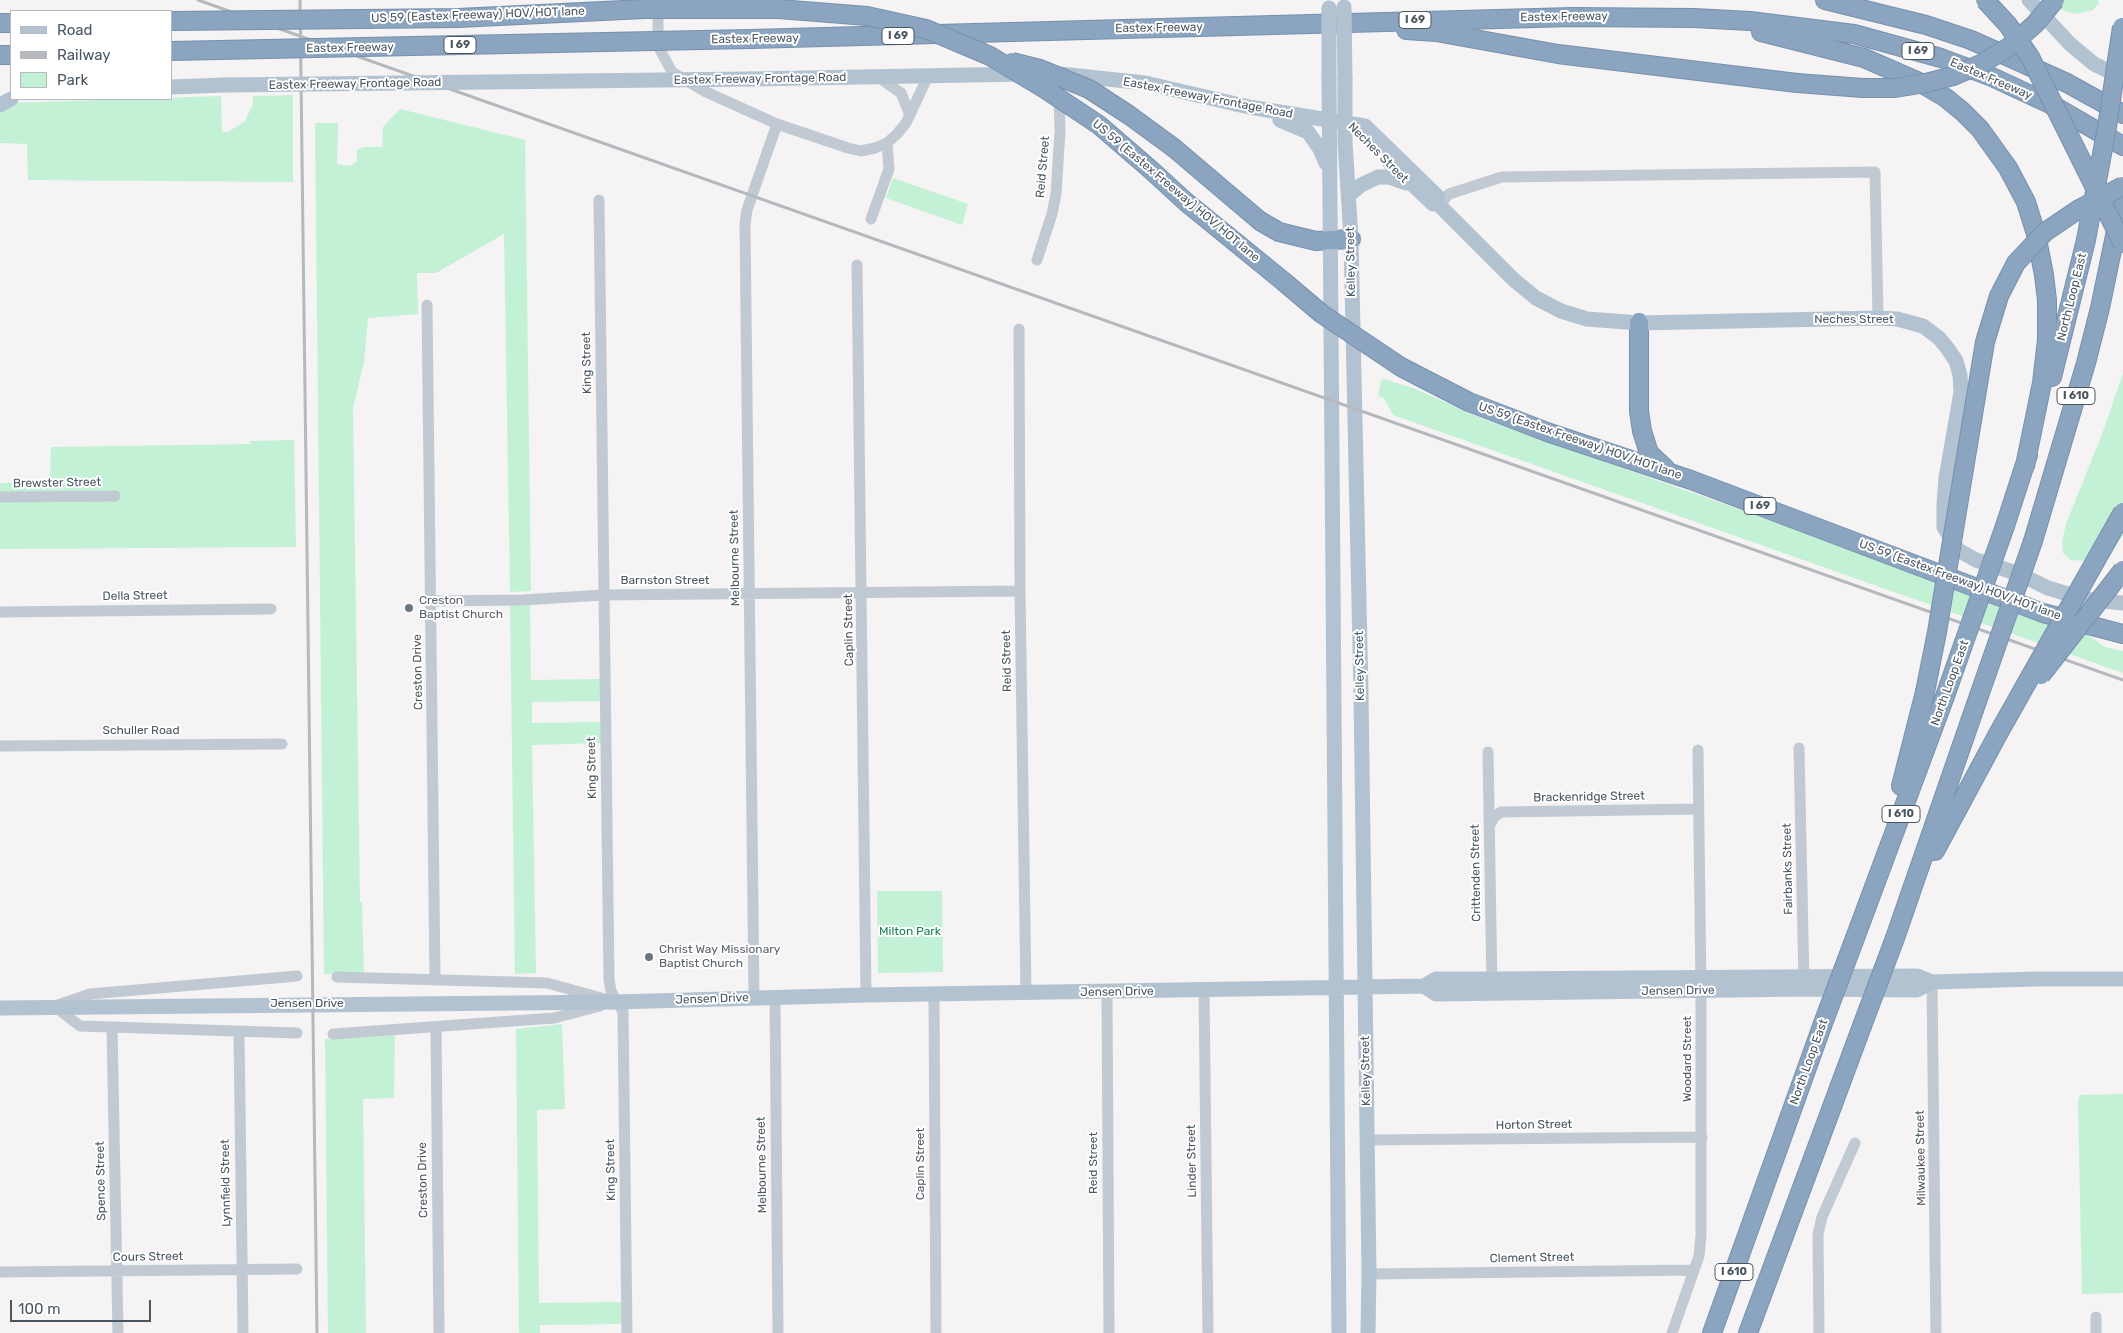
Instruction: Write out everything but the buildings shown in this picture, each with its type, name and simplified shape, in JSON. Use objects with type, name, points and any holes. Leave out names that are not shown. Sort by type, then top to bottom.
[{"type":"highway","name":"I 69","points":[[1825,0],[1926,25],[1971,40],[2060,79],[2123,114]]},
{"type":"highway","points":[[1985,0],[2008,25],[2030,58],[2118,247]]},
{"type":"highway","points":[[1298,24],[1436,32],[1558,54],[1797,83],[1863,88],[1895,88],[1946,78],[1981,64],[2009,47],[2035,24],[2055,0]]},
{"type":"highway","name":"US 59 (Eastex Freeway) HOV/HOT lane","points":[[172,21],[458,18],[644,9],[779,9],[867,16],[926,29],[990,56],[1045,89],[1098,125],[1186,202],[1322,314],[1401,368],[1469,402],[1547,432],[1672,474],[2043,613],[2123,634]]},
{"type":"highway","name":"Eastex Freeway","points":[[172,51],[750,39],[1573,17],[1694,18],[1832,30],[1918,51],[1966,67],[2018,89],[2052,105],[2123,146]]},
{"type":"highway","points":[[1694,18],[1812,44],[1864,58],[1897,70],[1946,98],[1974,123],[1994,147],[2017,184],[2030,214],[2041,255],[2045,283],[2048,319],[2045,361],[2035,424],[2025,466]]},
{"type":"highway","name":"North Loop East","points":[[1712,1333],[1856,933],[1944,699],[2006,526],[2025,466],[2055,366],[2086,240],[2108,127],[2122,20]]},
{"type":"highway","points":[[990,56],[1040,70],[1089,89],[1174,148],[1260,221],[1279,232],[1297,238],[1316,241],[1351,239]]},
{"type":"highway","points":[[1856,933],[1898,799],[1925,692],[1937,632],[1984,352],[1999,296],[2016,263],[2045,232],[2079,209],[2123,186]]},
{"type":"highway","name":"I 610","points":[[1748,1333],[1895,938],[2032,541],[2086,363],[2118,247],[2123,197]]},
{"type":"highway","points":[[1639,323],[1639,411],[1642,431],[1649,453],[1672,474]]},
{"type":"highway","points":[[1903,914],[1936,847],[2123,512]]},
{"type":"highway","points":[[1998,734],[2070,636],[2123,570]]},
{"type":"main road","name":"Kelley Street","points":[[1328,0],[1338,1333]]},
{"type":"main road","name":"Kelley Street","points":[[1344,0],[1345,122],[1351,239],[1365,987],[1369,1274],[1368,1333]]},
{"type":"main road","points":[[2029,0],[2070,44],[2094,64],[2123,78]]},
{"type":"main road","name":"Eastex Freeway Frontage Road","points":[[172,87],[1058,74],[1145,83],[1249,107],[1345,122]]},
{"type":"main road","points":[[1249,107],[1308,132],[1320,149],[1329,169]]},
{"type":"main road","name":"Neches Street","points":[[1345,122],[1360,134],[1431,204],[1439,205]]},
{"type":"main road","name":"Neches Street","points":[[1345,122],[1366,126],[1437,196],[1439,205],[1514,280],[1536,298],[1561,311],[1587,319],[1639,323],[1878,318],[1898,319],[1924,326],[1939,338],[1956,361],[1961,392],[1946,478],[1944,527],[1958,550],[1976,560],[2019,574],[2048,588],[2084,598],[2123,603]]},
{"type":"main road","points":[[1349,195],[1361,184],[1378,177],[1389,177],[1410,185]]},
{"type":"main road","name":"Jensen Drive","points":[[0,1008],[616,1002],[866,995],[1026,994],[1424,986],[1436,980],[1492,986],[1804,983],[1917,976],[1932,982],[2123,979]]},
{"type":"street","points":[[658,0],[658,46],[672,72],[706,92],[777,124],[848,148],[861,150],[886,144],[906,122],[928,76]]},
{"type":"street","name":"Reid Street","points":[[1037,260],[1052,214],[1059,168],[1058,74]]},
{"type":"street","points":[[878,77],[901,93],[909,113]]},
{"type":"street","name":"Melbourne Street","points":[[754,998],[745,224],[747,210],[777,124]]},
{"type":"street","points":[[871,219],[889,169],[886,144]]},
{"type":"street","points":[[1439,205],[1449,194],[1502,177],[1875,172],[1878,318]]},
{"type":"street","name":"King Street","points":[[599,200],[609,980],[616,1002],[622,1012],[627,1333]]},
{"type":"street","name":"Caplin Street","points":[[857,265],[866,995]]},
{"type":"street","name":"Creston Drive","points":[[427,305],[435,980]]},
{"type":"street","name":"Reid Street","points":[[1019,329],[1020,591],[1026,994]]},
{"type":"street","name":"Brewster Street","points":[[0,497],[115,496]]},
{"type":"street","name":"Barnston Street","points":[[431,601],[522,600],[604,595],[1020,591]]},
{"type":"street","name":"Della Street","points":[[0,612],[271,609]]},
{"type":"street","name":"Schuller Road","points":[[0,746],[282,744]]},
{"type":"street","name":"Fairbanks Street","points":[[1799,748],[1804,983]]},
{"type":"street","name":"Woodard Street","points":[[1672,1333],[1699,1256],[1701,1235],[1702,1137],[1698,750]]},
{"type":"street","name":"Crittenden Street","points":[[1488,752],[1492,986]]},
{"type":"street","name":"Brackenridge Street","points":[[1489,828],[1494,817],[1501,812],[1698,810]]},
{"type":"street","points":[[54,1006],[90,994],[297,976]]},
{"type":"street","points":[[337,977],[547,983],[616,1002]]},
{"type":"street","name":"Milwaukee Street","points":[[1932,982],[1936,1333]]},
{"type":"street","name":"Linder Street","points":[[1204,989],[1208,1333]]},
{"type":"street","name":"Reid Street","points":[[1107,992],[1109,1333]]},
{"type":"street","name":"Caplin Street","points":[[934,995],[936,1333]]},
{"type":"street","name":"Melbourne Street","points":[[775,997],[778,1333]]},
{"type":"street","points":[[333,1034],[554,1018],[616,1002]]},
{"type":"street","points":[[54,1006],[80,1026],[297,1033]]},
{"type":"street","name":"Creston Drive","points":[[436,1027],[438,1333]]},
{"type":"street","name":"Spence Street","points":[[112,1028],[118,1333]]},
{"type":"street","name":"Lynnfield Street","points":[[238,1032],[242,1333]]},
{"type":"street","name":"Horton Street","points":[[1367,1140],[1702,1137]]},
{"type":"street","points":[[1819,1333],[1818,1234],[1822,1216],[1855,1142]]},
{"type":"street","name":"Cours Street","points":[[0,1272],[297,1269]]},
{"type":"street","name":"Clement Street","points":[[1369,1274],[1694,1270]]},
{"type":"street","points":[[2096,1317],[2096,1333]]},
{"type":"green space","points":[[2056,0],[2098,0],[2099,3],[2093,10],[2076,14],[2064,11],[2058,7]]},
{"type":"green space","points":[[293,95],[293,182],[28,180],[27,144],[0,143],[0,109],[9,103],[172,100],[172,98],[221,96],[222,132],[228,132],[245,121],[253,104],[253,96]]},
{"type":"green space","points":[[400,109],[525,140],[531,591],[510,592],[504,234],[436,273],[417,273],[418,314],[368,318],[364,362],[353,408],[360,902],[362,902],[364,975],[324,974],[315,123],[338,123],[337,164],[350,166],[357,161],[357,150],[364,147],[382,147],[382,152],[383,127]]},
{"type":"green space","points":[[893,178],[968,204],[962,225],[886,198]]},
{"type":"green space","points":[[2123,373],[2123,535],[2106,562],[2071,560],[2063,553],[2062,541],[2066,524],[2104,429]]},
{"type":"green space","points":[[1384,379],[1413,388],[1481,418],[2032,613],[2089,636],[2105,647],[2123,651],[2123,673],[1393,415],[1384,398],[1378,396],[1381,380]]},
{"type":"green space","points":[[294,440],[296,547],[0,549],[0,483],[50,483],[51,447],[250,444],[251,441]]},
{"type":"green space","points":[[530,603],[531,680],[600,679],[600,701],[532,702],[532,723],[600,722],[601,743],[532,745],[536,973],[515,974],[510,604]]},
{"type":"green space","name":"Milton Park","points":[[877,891],[942,891],[943,972],[878,973]]},
{"type":"green space","points":[[562,1024],[565,1109],[537,1110],[539,1303],[622,1302],[622,1324],[540,1325],[540,1333],[519,1333],[516,1029]]},
{"type":"green space","points":[[395,1035],[394,1098],[363,1099],[366,1333],[328,1333],[325,1039]]},
{"type":"green space","points":[[2123,1094],[2123,1293],[2082,1294],[2078,1100],[2080,1095]]},
{"type":"railway","points":[[198,0],[2123,680]]},
{"type":"railway","points":[[300,0],[317,1333]]},
{"type":"place","name":"Creston Baptist Church","points":[[409,608]]},
{"type":"place","name":"Christ Way Missionary Baptist Church","points":[[649,957]]}]
